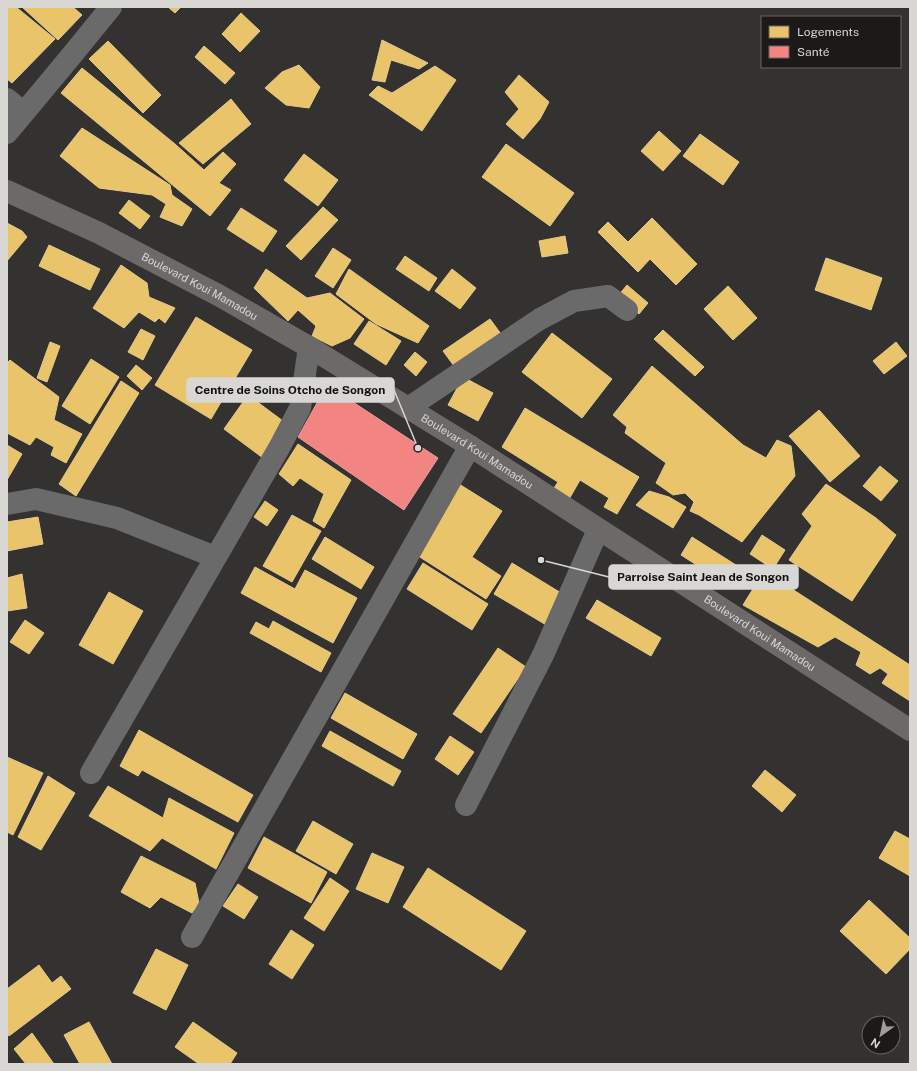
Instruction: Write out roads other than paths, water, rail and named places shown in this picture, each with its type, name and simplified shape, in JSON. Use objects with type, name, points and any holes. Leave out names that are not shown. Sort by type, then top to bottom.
[{"type":"main road","name":"Boulevard Koui Mamadou","points":[[7,191],[99,233],[220,296],[309,347],[470,446],[910,730]]},
{"type":"street","points":[[7,133],[15,106],[72,55],[110,7]]},
{"type":"street","points":[[408,408],[540,319],[574,301],[608,296],[627,310]]},
{"type":"street","points":[[90,773],[279,448],[300,408],[309,347]]},
{"type":"street","points":[[192,937],[470,446]]},
{"type":"street","points":[[7,504],[36,499],[117,518],[215,557]]},
{"type":"street","points":[[466,806],[543,655],[598,530]]},
{"type":"place","name":"Centre de Soins Otcho de Songon","points":[[418,448]]},
{"type":"place","name":"Parroise Saint Jean de Songon","points":[[541,560]]}]
